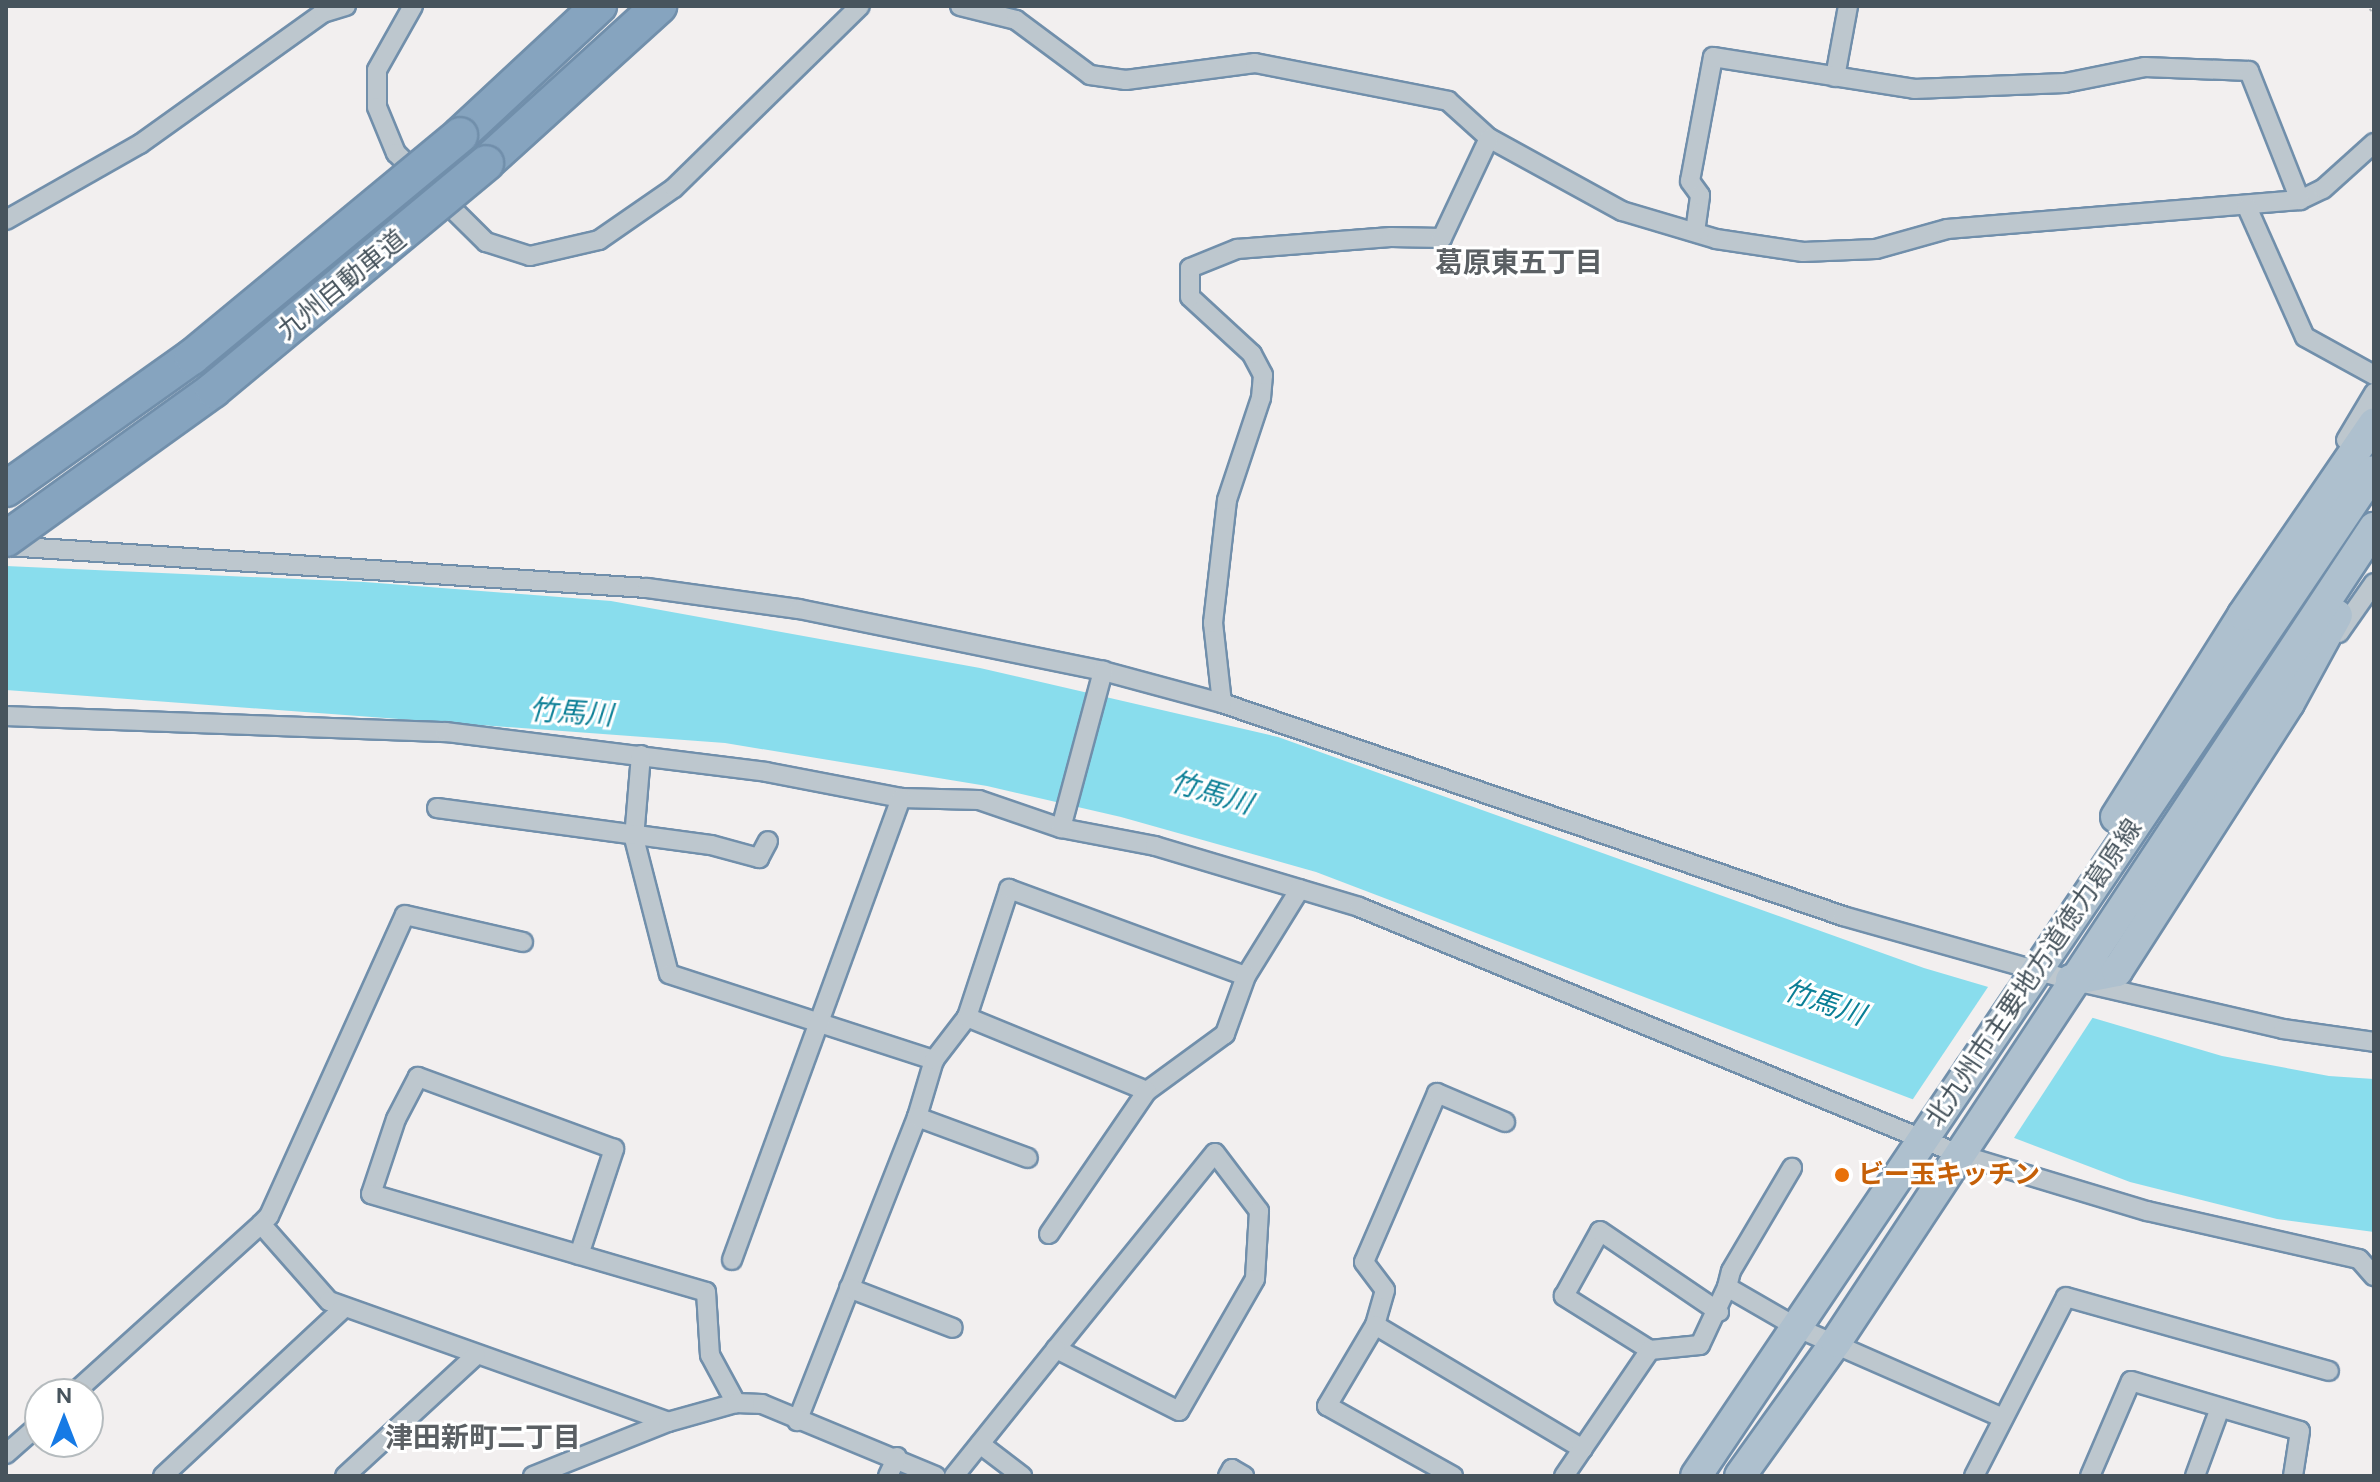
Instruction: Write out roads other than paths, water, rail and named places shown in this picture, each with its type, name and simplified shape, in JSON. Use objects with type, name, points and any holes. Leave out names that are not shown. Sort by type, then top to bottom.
[{"type":"highway","name":"九州自動車道","points":[[6,489],[192,357],[460,135],[599,6]]},
{"type":"highway","name":"九州自動車道","points":[[6,539],[213,390],[486,163],[659,6]]},
{"type":"main road","points":[[2257,621],[2374,424]]},
{"type":"main road","name":"北九州市主要地方道徳力葛原線","points":[[1696,1476],[2030,979],[2257,621],[2374,471]]},
{"type":"main road","name":"北九州市主要地方道徳力葛原線","points":[[1740,1476],[1836,1342],[2066,988],[2374,528]]},
{"type":"main road","points":[[2066,988],[2117,971],[2289,703],[2374,554]]},
{"type":"street","points":[[6,220],[140,144],[323,13],[346,6]]},
{"type":"street","points":[[413,6],[377,70],[377,107],[396,153],[486,242],[530,256],[599,240],[674,188],[860,6]]},
{"type":"street","points":[[960,6],[1016,20],[1090,75],[1126,80],[1255,63],[1448,101],[1489,138],[1622,211],[1695,232],[1803,252],[1876,249],[1947,229],[2128,212],[2247,207],[2300,200],[2323,189],[2374,143]]},
{"type":"street","points":[[1835,77],[1848,6]]},
{"type":"street","points":[[1695,232],[1700,195],[1690,181],[1713,57],[1914,89],[2065,83],[2145,67],[2249,71],[2300,200]]},
{"type":"street","points":[[1222,703],[1213,623],[1227,500],[1261,398],[1263,375],[1252,354],[1190,297],[1190,268],[1237,249],[1391,237],[1442,238],[1489,138]]},
{"type":"street","points":[[2247,207],[2305,337],[2374,375]]},
{"type":"street","points":[[2257,621],[2374,393]]},
{"type":"street","points":[[6,546],[647,588],[799,609],[1103,671],[1222,703],[2030,979],[2283,1029],[2374,1042]]},
{"type":"street","points":[[2289,703],[2374,583]]},
{"type":"street","points":[[1061,828],[1103,671]]},
{"type":"street","points":[[6,716],[446,732],[641,755],[901,798],[979,800],[1061,828],[1155,846],[1359,907],[1931,1128],[1965,1147],[2147,1211],[2367,1257],[2374,1276]]},
{"type":"street","points":[[641,755],[634,838],[669,974],[934,1060]]},
{"type":"street","points":[[732,1260],[901,798]]},
{"type":"street","points":[[437,808],[634,838],[711,845],[759,858],[768,841]]},
{"type":"street","points":[[797,1421],[917,1117],[934,1060],[967,1017],[1009,889],[1246,976]]},
{"type":"street","points":[[1049,1234],[1147,1091],[1225,1034],[1246,976],[1300,889]]},
{"type":"street","points":[[91,1378],[269,1216],[405,915],[523,942]]},
{"type":"street","points":[[967,1017],[1147,1091]]},
{"type":"street","points":[[579,1255],[614,1149],[418,1077],[396,1119],[371,1194],[579,1255],[706,1292],[710,1355],[736,1403]]},
{"type":"street","points":[[1453,1476],[1327,1406],[1375,1325],[1385,1290],[1364,1262],[1437,1093],[1505,1122]]},
{"type":"street","points":[[917,1117],[1028,1158]]},
{"type":"street","points":[[954,1476],[1065,1337],[1215,1153],[1259,1211],[1255,1279],[1179,1411],[1056,1349]]},
{"type":"street","points":[[1719,1312],[1600,1231],[1564,1296],[1650,1350],[1700,1345],[1719,1312],[1731,1271],[1792,1168]]},
{"type":"street","points":[[261,1224],[329,1301],[668,1422]]},
{"type":"street","points":[[1727,1287],[1798,1328],[1836,1342],[2003,1418]]},
{"type":"street","points":[[849,1288],[953,1328]]},
{"type":"street","points":[[1974,1476],[2066,1297],[2329,1371]]},
{"type":"street","points":[[163,1476],[345,1307]]},
{"type":"street","points":[[1375,1325],[1583,1449]]},
{"type":"street","points":[[1564,1476],[1650,1350]]},
{"type":"street","points":[[345,1476],[476,1355]]},
{"type":"street","points":[[2090,1476],[2131,1381],[2300,1431],[2293,1476]]},
{"type":"street","points":[[536,1475],[668,1422],[736,1403],[762,1404],[797,1421],[897,1457],[936,1476]]},
{"type":"street","points":[[2195,1476],[2220,1408]]},
{"type":"street","points":[[6,1454],[24,1438]]},
{"type":"street","points":[[980,1444],[1022,1476]]},
{"type":"street","points":[[888,1476],[897,1457]]},
{"type":"street","points":[[1228,1476],[1232,1469],[1244,1476]]},
{"type":"water","name":"竹馬川","points":[[6,566],[364,582],[611,601],[980,668],[1278,737],[1924,968],[2222,1056],[2329,1076],[2374,1079],[2374,1232],[2277,1219],[2130,1182],[1316,872],[1121,817],[987,786],[725,743],[6,690]]},
{"type":"place","name":"ビー玉キッチン","points":[[1842,1175]]},
{"type":"district","name":"葛原東五丁目","points":[[1519,263]]},
{"type":"district","name":"津田新町二丁目","points":[[483,1438]]}]
